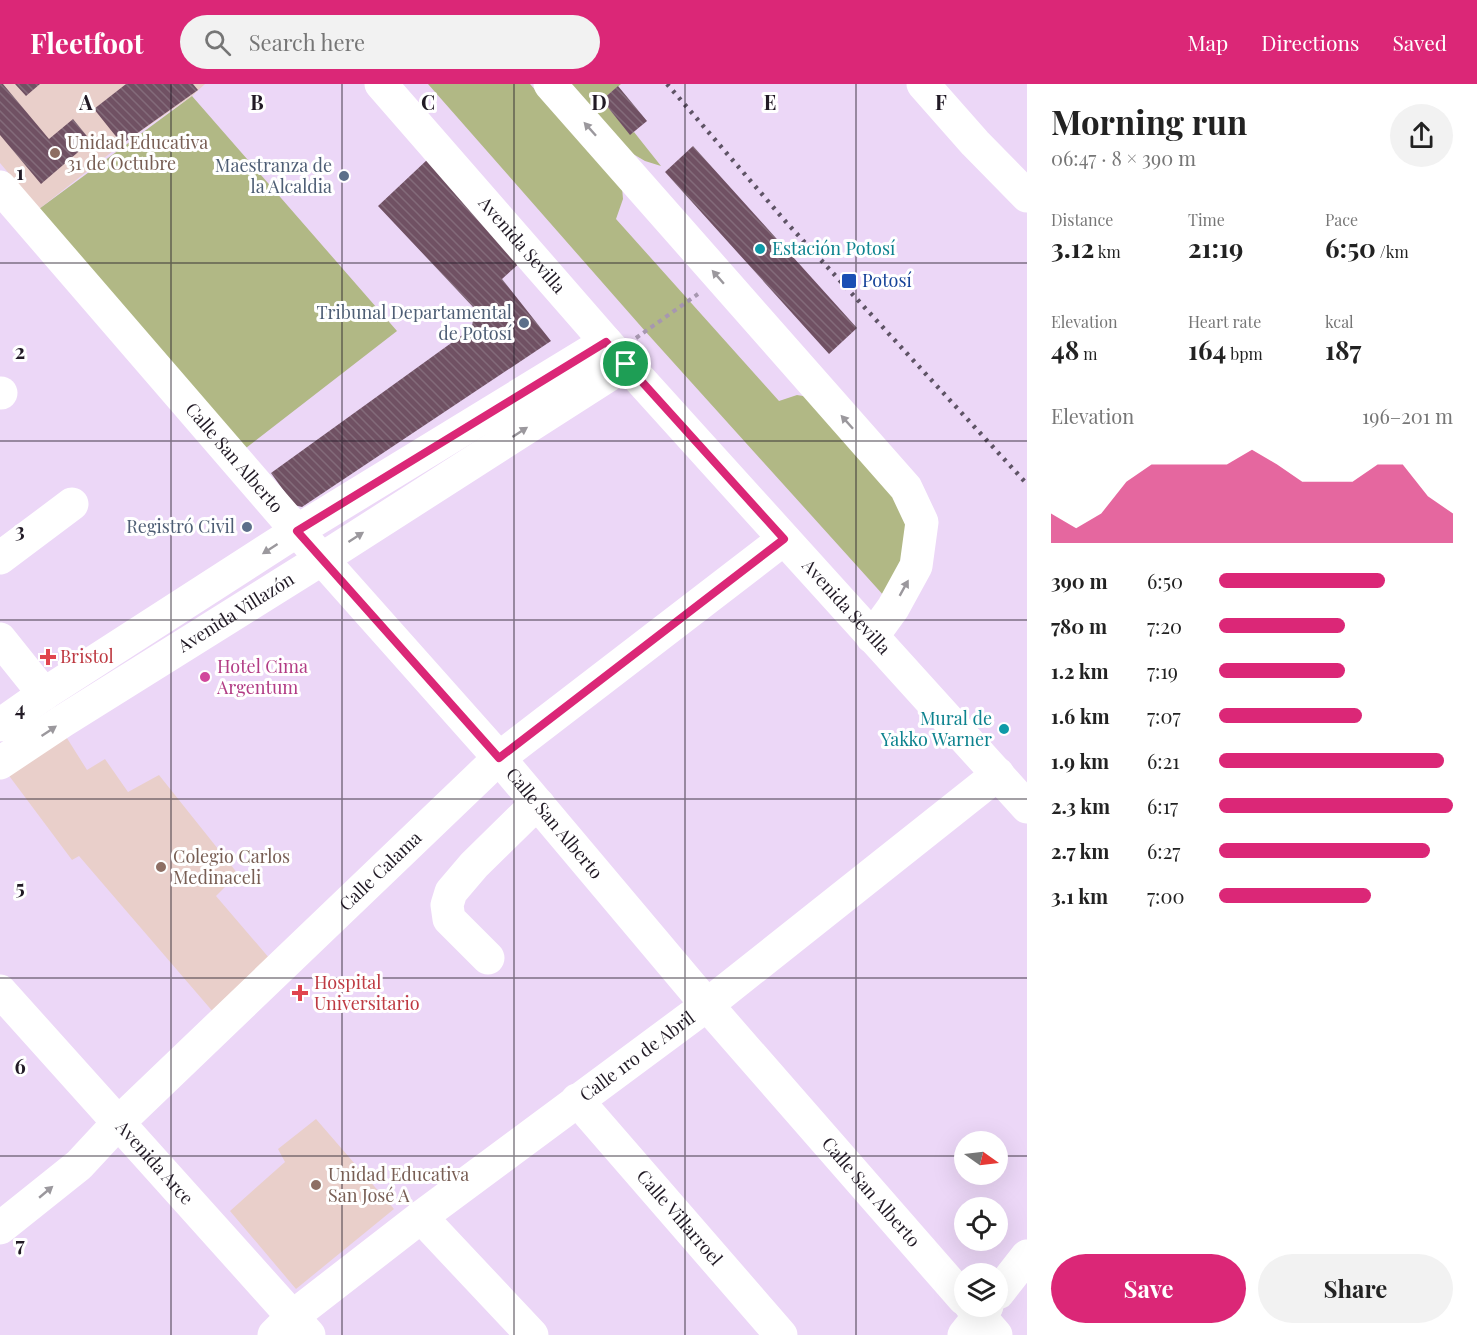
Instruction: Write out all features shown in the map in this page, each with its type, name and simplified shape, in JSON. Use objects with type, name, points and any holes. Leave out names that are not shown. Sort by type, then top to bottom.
[{"type":"street","name":"Avenida Sevilla","points":[[381,84],[616,353],[1027,807]]},
{"type":"street","points":[[550,84],[906,488],[922,522],[916,566],[893,608],[872,637]]},
{"type":"street","points":[[923,84],[975,143],[1027,196]]},
{"type":"street","name":"Calle San Alberto","points":[[0,187],[297,531],[499,758],[707,1005],[954,1284]]},
{"type":"street","name":"Avenida Villazón","points":[[0,725],[44,694],[297,531],[616,353]]},
{"type":"street","name":"Avenida Villazón","points":[[0,763],[322,559],[616,353]]},
{"type":"street","points":[[0,558],[72,504]]},
{"type":"street","name":"Calle Calama","points":[[0,1228],[79,1166],[118,1123],[499,758],[784,539]]},
{"type":"street","points":[[0,639],[44,694]]},
{"type":"street","name":"Calle 1ro de Abril","points":[[292,1329],[421,1217],[707,1005],[998,774]]},
{"type":"street","points":[[488,958],[449,919],[447,905],[451,892],[474,865],[525,815],[539,805]]},
{"type":"street","name":"Avenida Arce","points":[[0,991],[118,1123],[292,1329]]},
{"type":"street","name":"Calle Villarroel","points":[[577,1100],[782,1335]]},
{"type":"street","points":[[421,1217],[532,1335]]},
{"type":"street","points":[[1008,1279],[1027,1256]]},
{"type":"path","points":[[645,331],[690,300]]},
{"type":"shaded area","name":"Unidad Educativa 31 de Octubre","points":[[0,84],[205,84],[192,96],[122,144],[39,209],[0,163]]},
{"type":"shaded area","name":"Colegio Carlos Medinaceli","points":[[65,735],[87,770],[105,759],[128,792],[159,775],[238,874],[216,896],[270,959],[214,1013],[79,856],[72,860],[7,773]]},
{"type":"shaded area","name":"Unidad Educativa San José A","points":[[316,1119],[394,1209],[296,1289],[230,1211],[285,1162],[278,1149]]},
{"type":"green space","points":[[428,84],[530,84],[622,187],[623,199],[616,219],[779,401],[797,395],[809,397],[901,496],[909,550],[885,597],[645,331]]},
{"type":"green space","points":[[571,84],[621,84],[602,100],[630,134],[634,132],[661,166],[645,161],[628,151]]},
{"type":"green space","points":[[192,96],[397,331],[242,451],[39,209]]},
{"type":"building","points":[[0,84],[3,84],[49,139],[73,119],[91,141],[41,184],[0,135]]},
{"type":"building","points":[[15,84],[40,84],[26,96]]},
{"type":"building","points":[[126,84],[193,84],[198,90],[122,144],[94,109]]},
{"type":"building","points":[[618,86],[647,121],[630,135],[602,100]]},
{"type":"building","name":"Estación Potosí","points":[[693,146],[857,328],[829,354],[665,172]]},
{"type":"building","points":[[428,159],[523,260],[502,279],[551,341],[302,507],[294,505],[271,473],[472,328],[474,308],[378,206]]},
{"type":"railway","points":[[667,84],[786,222],[1027,484]]},
{"type":"place","name":"Unidad Educativa 31 de Octubre","points":[[55,153]]},
{"type":"place","name":"Maestranza de la Alcaldia","points":[[344,176]]},
{"type":"place","name":"Estación Potosí","points":[[760,249]]},
{"type":"place","name":"Potosí","points":[[849,281]]},
{"type":"place","name":"Tribunal Departamental de Potosí","points":[[524,323]]},
{"type":"place","name":"Registró Civil","points":[[247,527]]},
{"type":"place","name":"Bristol","points":[[48,657]]},
{"type":"place","name":"Hotel Cima Argentum","points":[[205,677]]},
{"type":"place","name":"Mural de Yakko Warner","points":[[1004,729]]},
{"type":"place","name":"Colegio Carlos Medinaceli","points":[[161,867]]},
{"type":"place","name":"Hospital Universitario","points":[[300,993]]},
{"type":"place","name":"Unidad Educativa San José A","points":[[316,1185]]},
{"type":"route","points":[[606,342],[626,364],[784,539],[499,758],[297,531],[606,342]]}]
